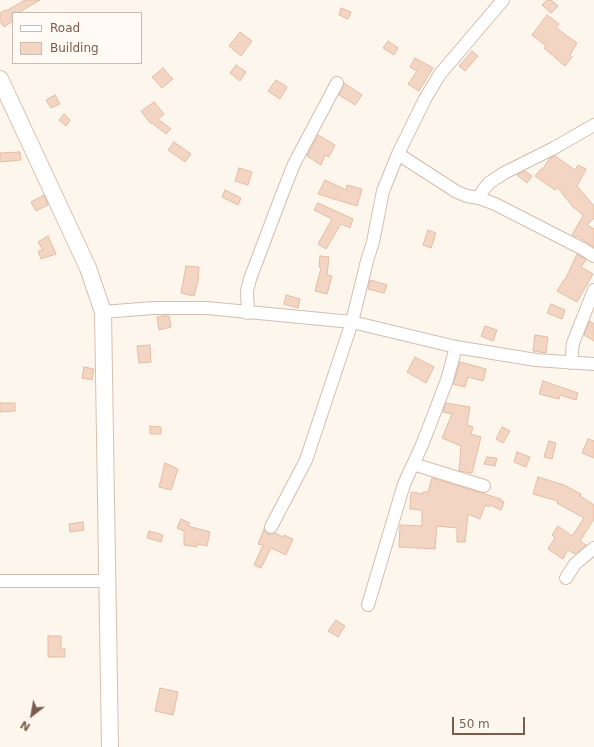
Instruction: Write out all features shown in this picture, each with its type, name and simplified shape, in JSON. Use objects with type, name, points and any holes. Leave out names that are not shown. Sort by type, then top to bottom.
[{"type":"street","points":[[271,527],[306,460],[352,322],[374,242],[383,191],[398,154],[425,99],[440,74],[503,0]]},
{"type":"street","points":[[0,79],[88,268],[103,312],[110,747]]},
{"type":"street","points":[[248,313],[247,291],[250,280],[281,196],[294,164],[338,83]]},
{"type":"street","points":[[479,198],[489,183],[504,173],[554,148],[594,125]]},
{"type":"street","points":[[398,154],[457,192],[495,204],[594,256]]},
{"type":"street","points":[[571,363],[573,343],[594,290]]},
{"type":"street","points":[[103,312],[153,308],[200,308],[352,322],[456,347],[536,360],[594,364]]},
{"type":"street","points":[[368,605],[404,484],[422,445],[446,380],[456,347]]},
{"type":"street","points":[[413,464],[484,486]]},
{"type":"street","points":[[566,578],[575,564],[594,548]]},
{"type":"street","points":[[0,581],[108,581]]},
{"type":"building","points":[[25,0],[40,0],[20,12],[12,12],[12,16],[10,17],[12,22],[4,27],[0,21],[0,13],[5,10],[6,11]]},
{"type":"building","points":[[547,0],[551,0],[558,6],[551,13],[542,5]]},
{"type":"building","points":[[341,8],[351,12],[348,19],[339,15]]},
{"type":"building","points":[[547,15],[559,24],[556,28],[577,43],[570,55],[572,57],[565,66],[544,48],[546,46],[532,35]]},
{"type":"building","points":[[240,32],[252,41],[241,56],[229,46]]},
{"type":"building","points":[[388,41],[398,48],[394,55],[383,48]]},
{"type":"building","points":[[472,51],[478,56],[465,71],[459,66]]},
{"type":"building","points":[[415,58],[433,68],[419,91],[408,84],[417,71],[410,67]]},
{"type":"building","points":[[236,65],[246,72],[240,81],[230,73]]},
{"type":"building","points":[[163,68],[173,79],[162,88],[152,77]]},
{"type":"building","points":[[276,80],[287,87],[280,99],[268,91]]},
{"type":"building","points":[[344,83],[362,95],[355,105],[339,95]]},
{"type":"building","points":[[55,95],[60,104],[51,108],[46,100]]},
{"type":"building","points":[[154,102],[164,114],[158,119],[171,129],[166,134],[152,123],[151,124],[141,111]]},
{"type":"building","points":[[64,114],[70,120],[66,126],[59,120]]},
{"type":"building","points":[[318,135],[335,145],[329,157],[325,155],[321,165],[307,156]]},
{"type":"building","points":[[174,142],[191,154],[185,162],[168,150]]},
{"type":"building","points":[[20,152],[21,160],[0,162],[0,153]]},
{"type":"building","points":[[555,156],[575,170],[578,165],[586,169],[577,186],[594,206],[594,218],[587,225],[594,229],[594,247],[577,236],[572,235],[583,216],[582,214],[573,207],[557,187],[555,190],[535,176],[541,169],[542,170],[550,158]]},
{"type":"building","points":[[239,168],[252,172],[248,185],[235,181]]},
{"type":"building","points":[[525,171],[532,176],[527,183],[517,175]]},
{"type":"building","points":[[325,180],[346,190],[347,185],[362,189],[357,206],[318,194]]},
{"type":"building","points":[[225,190],[241,198],[238,205],[222,197]]},
{"type":"building","points":[[44,195],[48,205],[36,211],[31,202]]},
{"type":"building","points":[[318,203],[353,219],[350,228],[341,224],[326,249],[318,244],[332,219],[314,210]]},
{"type":"building","points":[[428,230],[436,233],[431,248],[423,245]]},
{"type":"building","points":[[48,236],[56,254],[41,259],[38,251],[43,250],[38,242]]},
{"type":"building","points":[[577,254],[586,260],[581,267],[593,274],[577,302],[557,291],[565,280]]},
{"type":"building","points":[[320,256],[329,257],[327,275],[332,276],[327,294],[315,291],[321,268],[319,267]]},
{"type":"building","points":[[186,266],[199,267],[198,281],[194,296],[181,293]]},
{"type":"building","points":[[370,280],[387,285],[384,293],[368,289]]},
{"type":"building","points":[[286,295],[300,299],[298,308],[284,304]]},
{"type":"building","points":[[551,304],[565,310],[562,319],[547,313]]},
{"type":"building","points":[[169,316],[171,327],[159,330],[157,317]]},
{"type":"building","points":[[590,321],[594,324],[594,341],[584,335]]},
{"type":"building","points":[[485,326],[497,330],[493,341],[481,336]]},
{"type":"building","points":[[535,335],[548,337],[546,353],[533,351]]},
{"type":"building","points":[[150,345],[151,362],[139,363],[137,346]]},
{"type":"building","points":[[415,357],[434,367],[426,383],[407,372]]},
{"type":"building","points":[[460,362],[486,369],[483,381],[468,377],[465,387],[453,384]]},
{"type":"building","points":[[84,367],[94,369],[92,380],[82,378]]},
{"type":"building","points":[[543,381],[578,393],[576,400],[560,395],[559,399],[539,394]]},
{"type":"building","points":[[0,403],[15,403],[15,411],[0,412]]},
{"type":"building","points":[[446,403],[470,407],[467,425],[473,427],[471,434],[481,437],[472,473],[459,471],[461,446],[442,438],[452,414],[443,412]]},
{"type":"building","points":[[150,426],[161,427],[161,434],[150,434]]},
{"type":"building","points":[[502,427],[510,431],[503,443],[496,439]]},
{"type":"building","points":[[588,439],[594,441],[594,458],[582,453]]},
{"type":"building","points":[[549,441],[556,443],[552,459],[544,457]]},
{"type":"building","points":[[517,452],[530,457],[526,467],[514,462]]},
{"type":"building","points":[[487,457],[497,458],[495,466],[484,464]]},
{"type":"building","points":[[165,463],[178,469],[171,490],[159,487]]},
{"type":"building","points":[[538,477],[564,485],[581,494],[580,496],[594,505],[594,519],[580,541],[586,545],[575,554],[568,550],[563,559],[548,549],[555,538],[552,535],[558,526],[572,536],[584,518],[557,503],[558,501],[533,494]]},
{"type":"building","points":[[432,478],[501,499],[500,500],[504,502],[501,510],[490,505],[489,507],[485,505],[480,519],[468,514],[465,542],[457,542],[457,528],[437,526],[435,549],[399,547],[400,525],[422,526],[422,510],[410,509],[411,492],[423,494],[423,492],[428,492]]},
{"type":"building","points":[[181,519],[190,523],[188,526],[210,532],[207,546],[197,544],[197,547],[184,545],[184,531],[177,528]]},
{"type":"building","points":[[83,522],[84,530],[70,532],[69,524]]},
{"type":"building","points":[[264,529],[268,534],[275,533],[283,537],[284,535],[293,539],[286,555],[271,548],[261,568],[254,565],[263,545],[258,544]]},
{"type":"building","points":[[149,531],[163,535],[161,542],[147,538]]},
{"type":"building","points":[[336,620],[345,626],[338,637],[328,631]]},
{"type":"building","points":[[48,636],[61,636],[61,649],[65,649],[65,657],[48,657]]},
{"type":"building","points":[[160,688],[178,692],[173,715],[155,711]]}]
